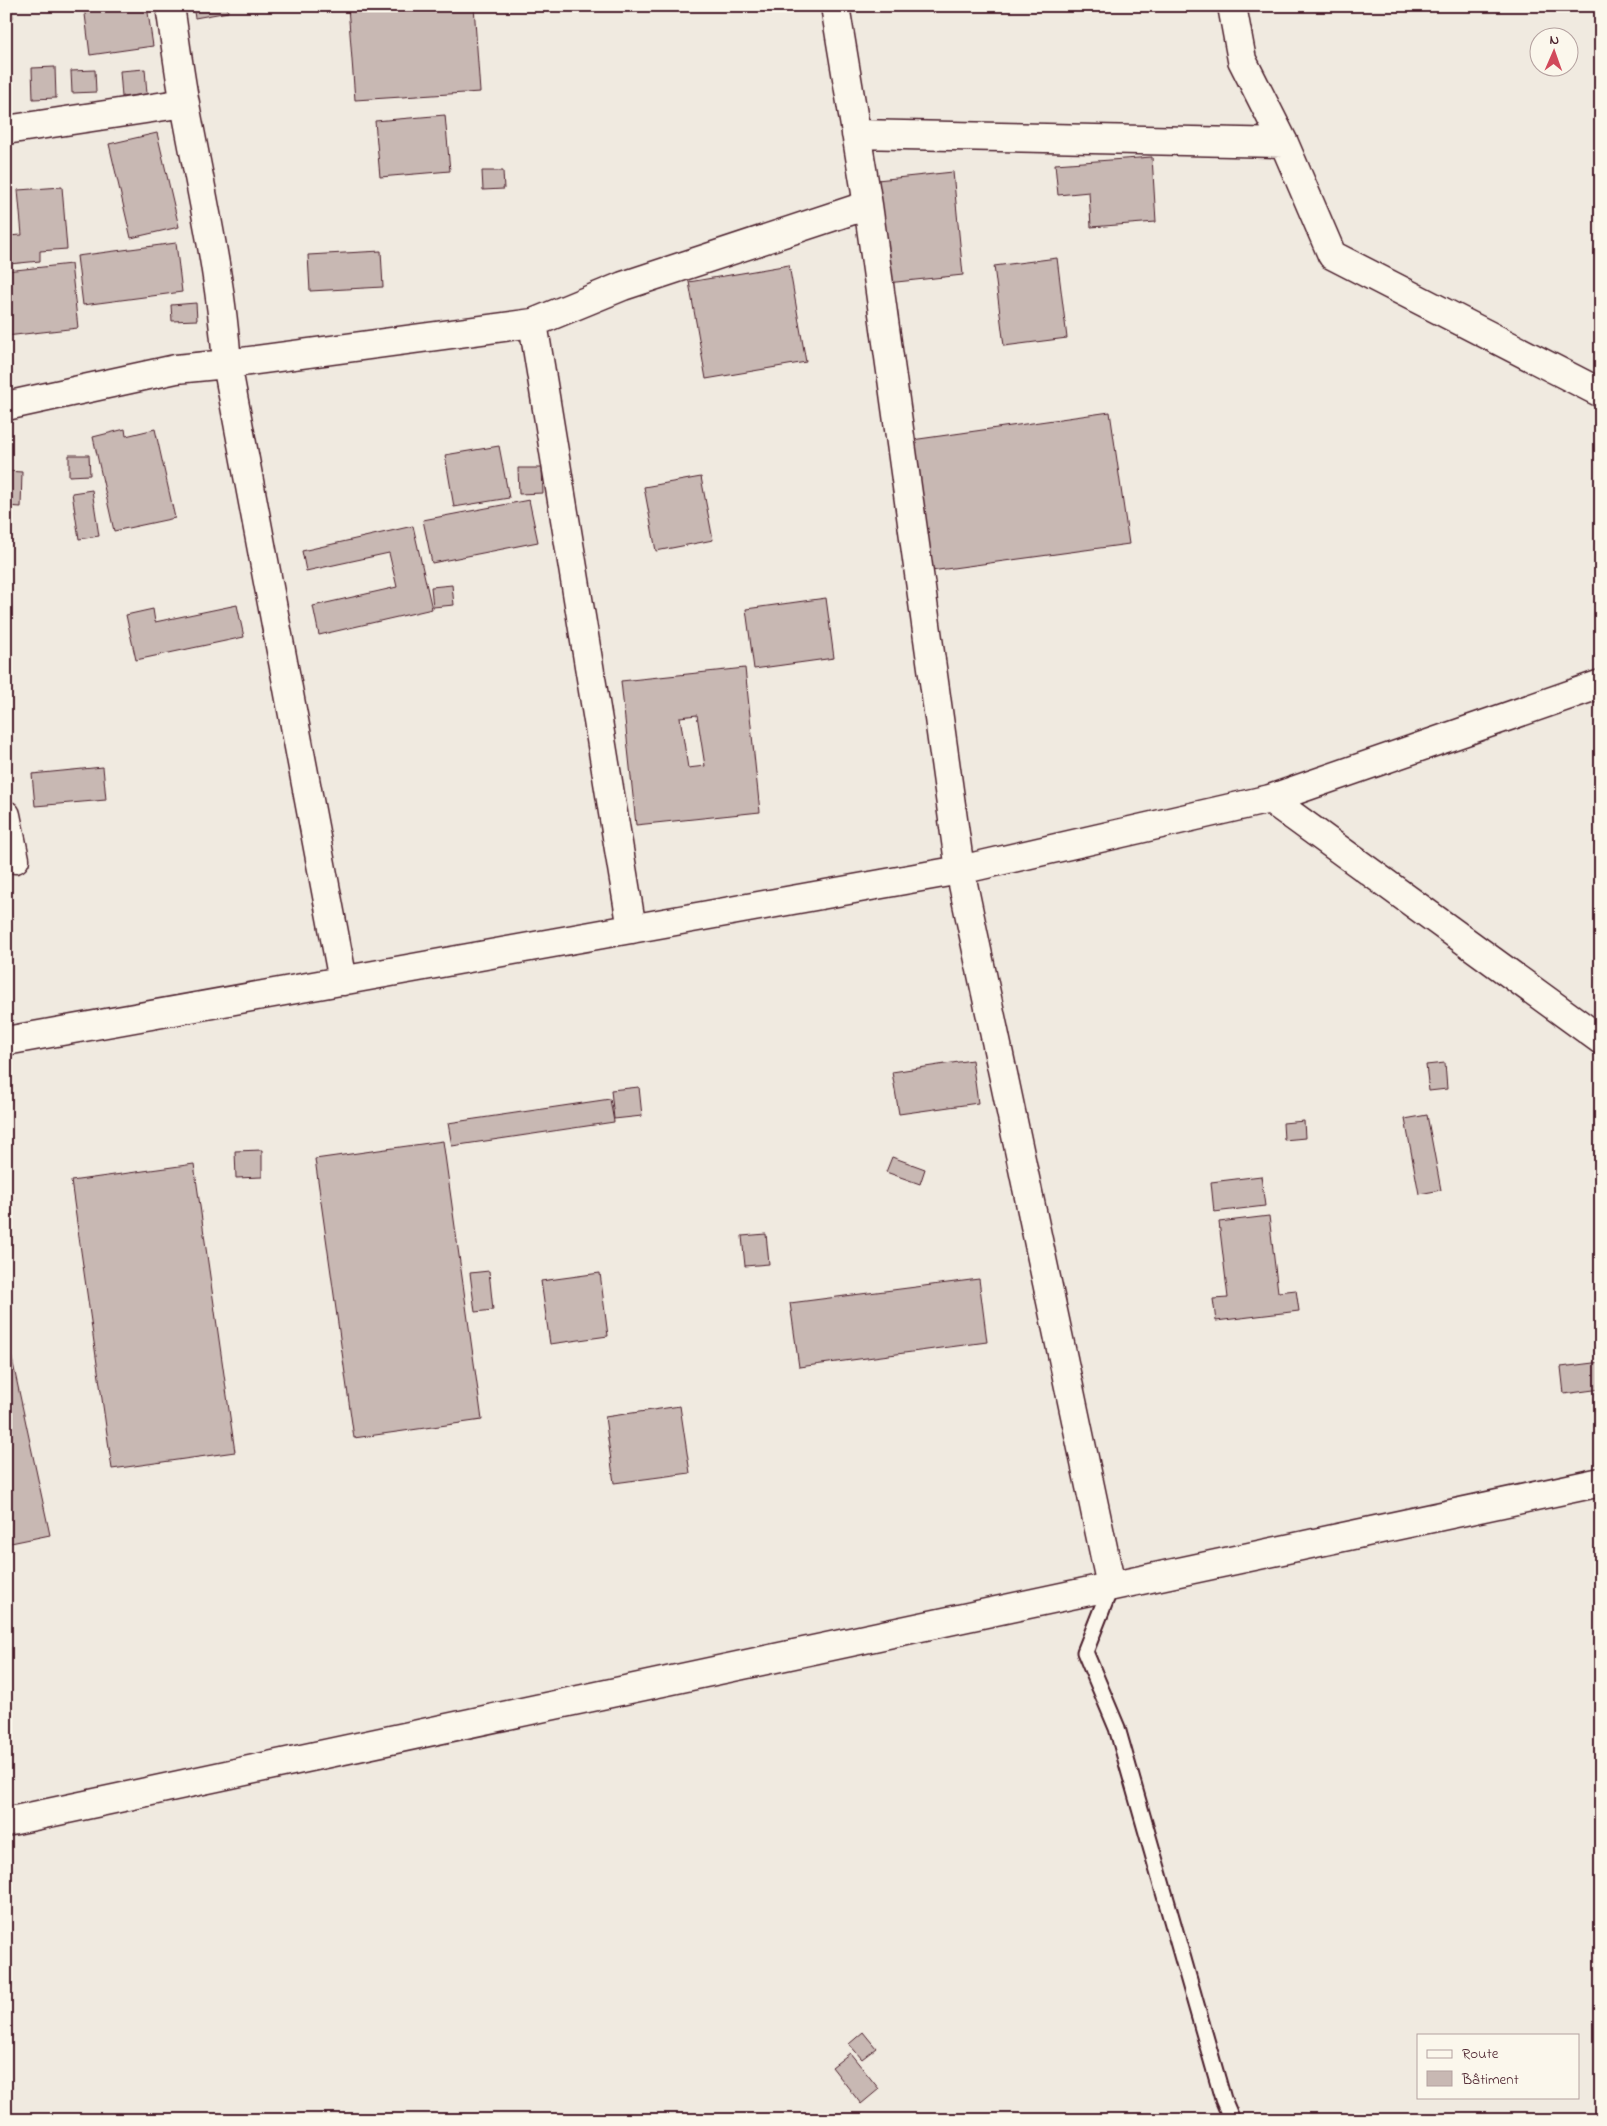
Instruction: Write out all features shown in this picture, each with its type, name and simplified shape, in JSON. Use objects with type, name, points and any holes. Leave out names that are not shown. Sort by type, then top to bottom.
[{"type":"street","points":[[170,6],[185,103],[209,222],[225,332],[227,364],[344,981]]},
{"type":"street","points":[[834,6],[868,205],[960,870],[1111,1586]]},
{"type":"street","points":[[1232,6],[1242,60],[1284,142],[1332,255],[1601,393]]},
{"type":"street","points":[[6,130],[185,103]]},
{"type":"street","points":[[856,134],[1284,142]]},
{"type":"street","points":[[6,406],[176,369],[227,364],[533,322],[623,286],[868,205]]},
{"type":"street","points":[[533,322],[632,929]]},
{"type":"street","points":[[6,1041],[960,870],[1270,799],[1601,684]]},
{"type":"street","points":[[1270,799],[1601,1040]]},
{"type":"street","points":[[6,815],[15,859]]},
{"type":"street","points":[[6,1822],[1601,1482]]},
{"type":"lane","points":[[1111,1586],[1085,1652],[1117,1728],[1223,2099],[1232,2120]]},
{"type":"building","points":[[6,6],[12,6],[13,18],[6,19]]},
{"type":"building","points":[[84,6],[147,6],[153,46],[90,55]]},
{"type":"building","points":[[193,6],[227,6],[228,12],[195,18]]},
{"type":"building","points":[[474,6],[480,92],[355,100],[348,7]]},
{"type":"building","points":[[55,67],[56,98],[33,99],[32,68]]},
{"type":"building","points":[[145,69],[147,94],[122,97],[120,71]]},
{"type":"building","points":[[95,70],[96,92],[72,93],[71,71]]},
{"type":"building","points":[[445,115],[450,171],[380,177],[375,121]]},
{"type":"building","points":[[157,133],[179,227],[131,238],[109,144]]},
{"type":"building","points":[[1152,157],[1156,222],[1091,227],[1089,192],[1058,195],[1055,164]]},
{"type":"building","points":[[482,171],[503,171],[504,189],[483,190]]},
{"type":"building","points":[[953,172],[963,275],[887,283],[877,180]]},
{"type":"building","points":[[62,187],[67,249],[40,251],[40,261],[9,264],[7,236],[22,235],[18,190]]},
{"type":"building","points":[[176,243],[182,292],[83,305],[77,256]]},
{"type":"building","points":[[381,251],[383,287],[310,291],[308,255]]},
{"type":"building","points":[[1057,258],[1067,338],[1004,346],[994,266]]},
{"type":"building","points":[[71,264],[78,328],[6,336],[6,271]]},
{"type":"building","points":[[789,265],[806,362],[706,379],[689,282]]},
{"type":"building","points":[[196,303],[197,320],[172,321],[171,305]]},
{"type":"building","points":[[1110,412],[1129,544],[931,571],[912,440]]},
{"type":"building","points":[[125,429],[126,436],[155,429],[175,518],[114,531],[93,437]]},
{"type":"building","points":[[499,446],[509,498],[454,507],[445,455]]},
{"type":"building","points":[[69,455],[89,455],[90,475],[69,476]]},
{"type":"building","points":[[518,468],[542,468],[543,493],[519,494]]},
{"type":"building","points":[[6,471],[22,472],[21,507],[6,506]]},
{"type":"building","points":[[701,477],[713,540],[656,551],[644,487]]},
{"type":"building","points":[[92,490],[99,536],[79,539],[72,493]]},
{"type":"building","points":[[529,500],[538,542],[432,563],[423,520]]},
{"type":"building","points":[[413,526],[432,609],[319,635],[313,606],[397,587],[389,553],[306,571],[302,551]]},
{"type":"building","points":[[452,585],[454,605],[433,607],[431,587]]},
{"type":"building","points":[[826,598],[834,658],[754,669],[746,609]]},
{"type":"building","points":[[237,605],[244,637],[136,660],[126,615],[153,609],[155,622]]},
{"type":"building","points":[[745,668],[760,812],[636,825],[621,681]],"holes":[[[697,715],[705,766],[688,768],[680,717]]]},
{"type":"building","points":[[103,767],[106,800],[35,806],[32,774]]},
{"type":"building","points":[[972,1060],[978,1103],[899,1114],[892,1072]]},
{"type":"building","points":[[1445,1063],[1447,1089],[1429,1091],[1426,1065]]},
{"type":"building","points":[[639,1087],[642,1116],[614,1119],[611,1090]]},
{"type":"building","points":[[610,1099],[614,1122],[452,1146],[448,1123]]},
{"type":"building","points":[[1427,1115],[1441,1190],[1419,1194],[1405,1119]]},
{"type":"building","points":[[1304,1121],[1305,1138],[1284,1140],[1283,1123]]},
{"type":"building","points":[[443,1141],[482,1420],[354,1438],[315,1159]]},
{"type":"building","points":[[262,1150],[262,1177],[236,1178],[235,1151]]},
{"type":"building","points":[[892,1157],[925,1169],[920,1184],[886,1172]]},
{"type":"building","points":[[194,1164],[235,1452],[112,1469],[71,1181]]},
{"type":"building","points":[[1261,1176],[1265,1206],[1214,1212],[1211,1182]]},
{"type":"building","points":[[1269,1216],[1278,1292],[1296,1290],[1299,1311],[1216,1321],[1213,1299],[1228,1298],[1219,1222]]},
{"type":"building","points":[[766,1234],[769,1264],[745,1266],[742,1236]]},
{"type":"building","points":[[489,1271],[493,1310],[475,1312],[470,1273]]},
{"type":"building","points":[[600,1273],[608,1336],[550,1344],[541,1281]]},
{"type":"building","points":[[979,1279],[987,1342],[799,1367],[790,1303]]},
{"type":"building","points":[[6,1331],[50,1535],[6,1544]]},
{"type":"building","points":[[1601,1362],[1601,1389],[1564,1394],[1561,1367]]},
{"type":"building","points":[[680,1406],[690,1473],[614,1483],[605,1417]]},
{"type":"building","points":[[863,2032],[876,2048],[862,2059],[849,2044]]},
{"type":"building","points":[[850,2053],[879,2089],[861,2104],[832,2067]]}]
